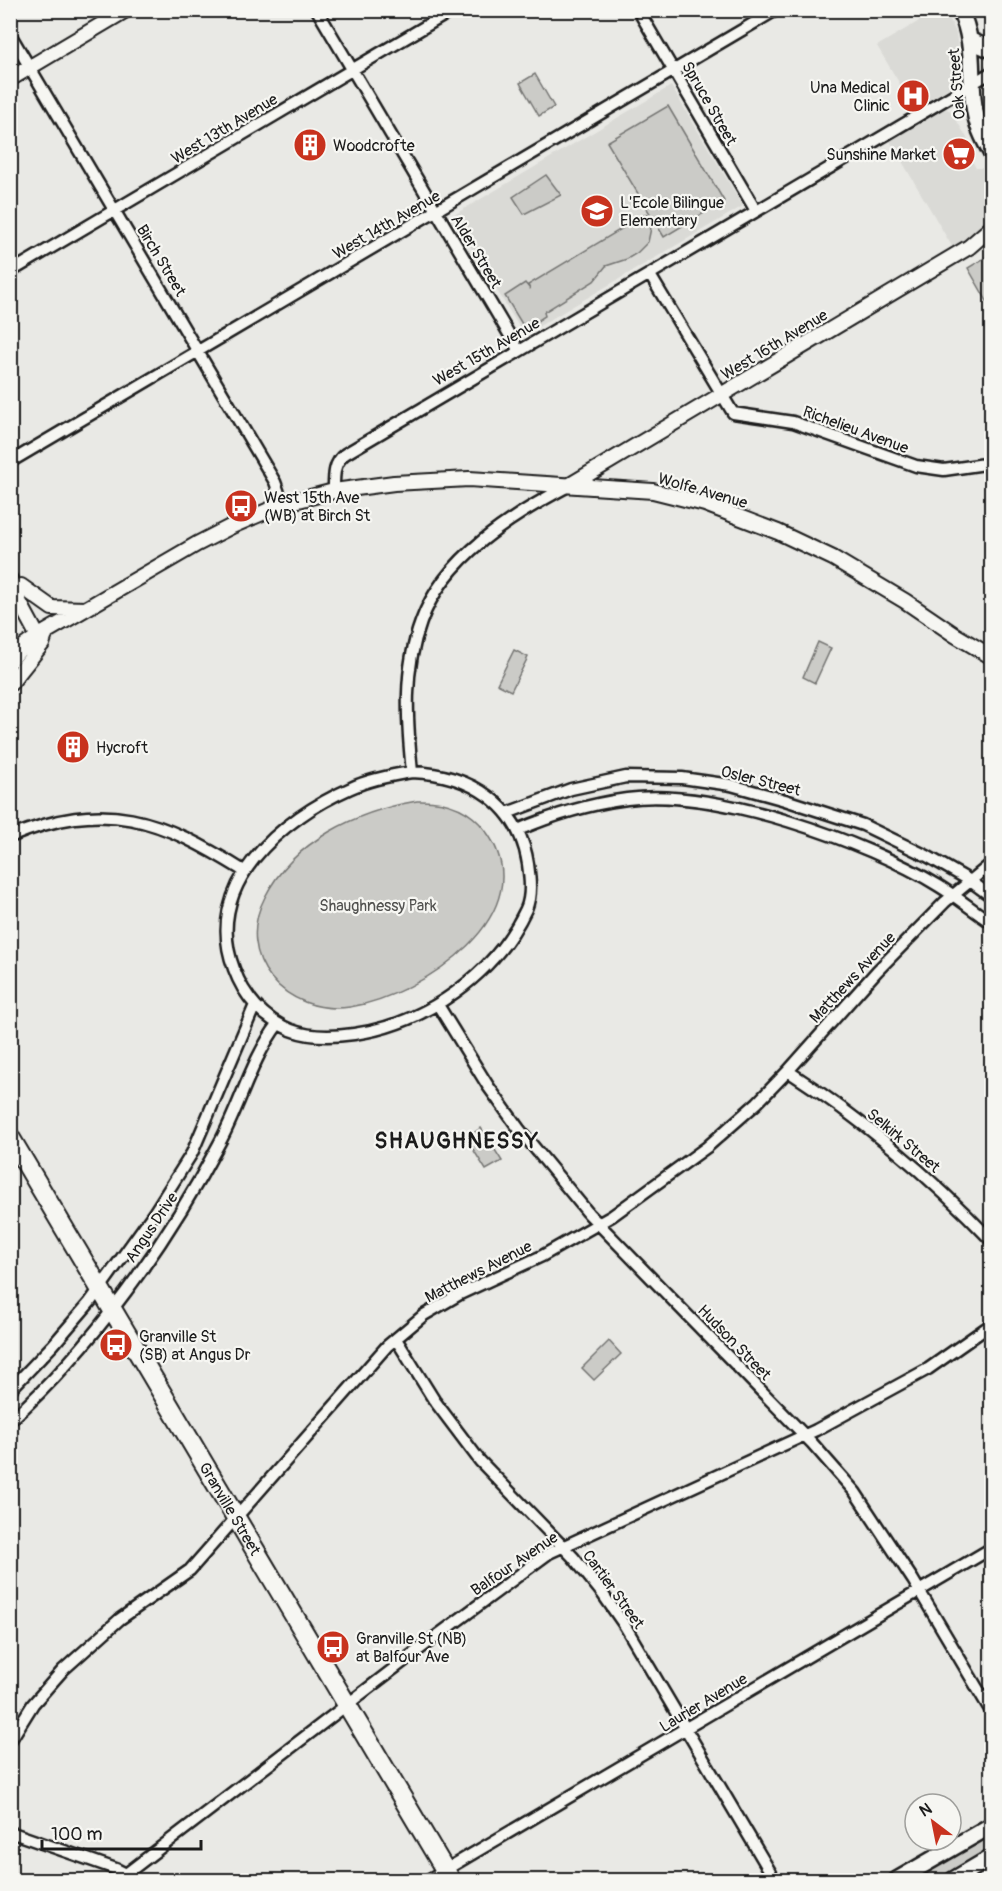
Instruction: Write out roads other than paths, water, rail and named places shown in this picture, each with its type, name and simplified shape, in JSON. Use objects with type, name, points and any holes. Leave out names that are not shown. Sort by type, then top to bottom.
[{"type":"highway","name":"Granville Street","points":[[10,1137],[448,1876]]},
{"type":"main road","name":"Oak Street","points":[[960,10],[968,27],[971,41],[976,118],[992,154]]},
{"type":"main road","points":[[971,41],[992,50]]},
{"type":"main road","points":[[897,1881],[992,1825]]},
{"type":"main road","points":[[953,1881],[992,1857]]},
{"type":"street","points":[[10,79],[126,10]]},
{"type":"street","name":"Alder Street","points":[[317,10],[519,351]]},
{"type":"street","name":"West 13th Avenue","points":[[10,273],[453,10]]},
{"type":"street","name":"Spruce Street","points":[[638,10],[756,211]]},
{"type":"street","name":"West 14th Avenue","points":[[10,462],[776,10]]},
{"type":"street","name":"Birch Street","points":[[10,34],[199,350],[275,482],[283,504]]},
{"type":"street","name":"West 15th Avenue","points":[[334,491],[335,470],[338,461],[345,454],[992,72]]},
{"type":"street","name":"West 16th Avenue","points":[[570,485],[969,247],[992,228]]},
{"type":"street","name":"Richelieu Avenue","points":[[650,275],[730,410],[737,415],[793,422],[916,466],[944,470],[992,463]]},
{"type":"street","name":"Wolfe Avenue","points":[[334,491],[394,483],[460,480],[570,485],[653,491],[676,495],[769,528],[824,554],[861,573],[992,657]]},
{"type":"street","points":[[412,772],[407,697],[411,659],[421,621],[434,595],[455,567],[474,548],[529,507],[570,485]]},
{"type":"street","points":[[13,655],[85,609],[206,540],[283,504],[334,491]]},
{"type":"street","points":[[10,573],[42,638]]},
{"type":"street","points":[[16,583],[52,608],[85,609]]},
{"type":"street","points":[[10,684],[42,638]]},
{"type":"street","points":[[432,772],[466,783],[489,795],[507,813],[518,830],[526,852],[531,883],[527,907],[505,943],[480,971],[438,1005],[415,1017],[376,1031],[333,1037],[299,1033],[278,1024],[255,1005],[238,980],[228,955],[226,927],[231,898],[243,871],[272,839],[305,812],[352,787],[393,775],[432,772]]},
{"type":"street","name":"Osler Street","points":[[507,813],[571,789],[626,777],[692,779],[731,785],[863,825],[901,842],[969,880],[992,897]]},
{"type":"street","name":"Osler Street","points":[[518,830],[579,808],[629,799],[679,798],[728,806],[780,819],[855,845],[919,875],[992,923]]},
{"type":"street","points":[[10,837],[51,823],[92,816],[119,816],[181,835],[243,871]]},
{"type":"street","name":"Matthews Avenue","points":[[10,1741],[33,1704],[63,1670],[120,1619],[190,1570],[375,1359],[396,1339],[424,1315],[460,1294],[542,1256],[598,1224],[708,1148],[788,1071],[877,971],[969,880],[992,863]]},
{"type":"street","name":"Angus Drive","points":[[10,1390],[53,1345],[100,1288],[154,1213],[192,1153],[255,1005]]},
{"type":"street","name":"Hudson Street","points":[[438,1005],[519,1129],[598,1224],[805,1435],[855,1492],[919,1590],[992,1713]]},
{"type":"street","name":"Angus Drive","points":[[10,1421],[39,1395],[113,1309],[184,1207],[221,1140],[262,1045],[278,1024]]},
{"type":"street","name":"Selkirk Street","points":[[788,1071],[872,1132],[926,1176],[992,1241]]},
{"type":"street","name":"Balfour Avenue","points":[[128,1877],[430,1641],[549,1553],[805,1435],[927,1369],[992,1324]]},
{"type":"street","name":"Cartier Street","points":[[396,1339],[434,1400],[480,1461],[563,1547],[602,1593],[625,1626],[776,1881]]},
{"type":"street","name":"Laurier Avenue","points":[[428,1881],[448,1876],[685,1730],[992,1548]]},
{"type":"street","points":[[10,1832],[116,1869],[128,1877]]},
{"type":"place","name":"Una Medical Clinic","points":[[913,96]]},
{"type":"place","name":"Woodcrofte","points":[[310,145]]},
{"type":"place","name":"Sunshine Market","points":[[959,154]]},
{"type":"place","name":"L'Ecole Bilingue Elementary","points":[[597,211]]},
{"type":"place","name":"West 15th Ave (WB) at Birch St","points":[[241,506]]},
{"type":"place","name":"Hycroft","points":[[73,747]]},
{"type":"place","name":"Granville St (SB) at Angus Dr","points":[[116,1345]]},
{"type":"place","name":"Granville St (NB) at Balfour Ave","points":[[333,1647]]},
{"type":"district","name":"SHAUGHNESSY","points":[[457,1140]]},
{"type":"park label","name":"Shaughnessy Park","points":[[378,905]]}]
